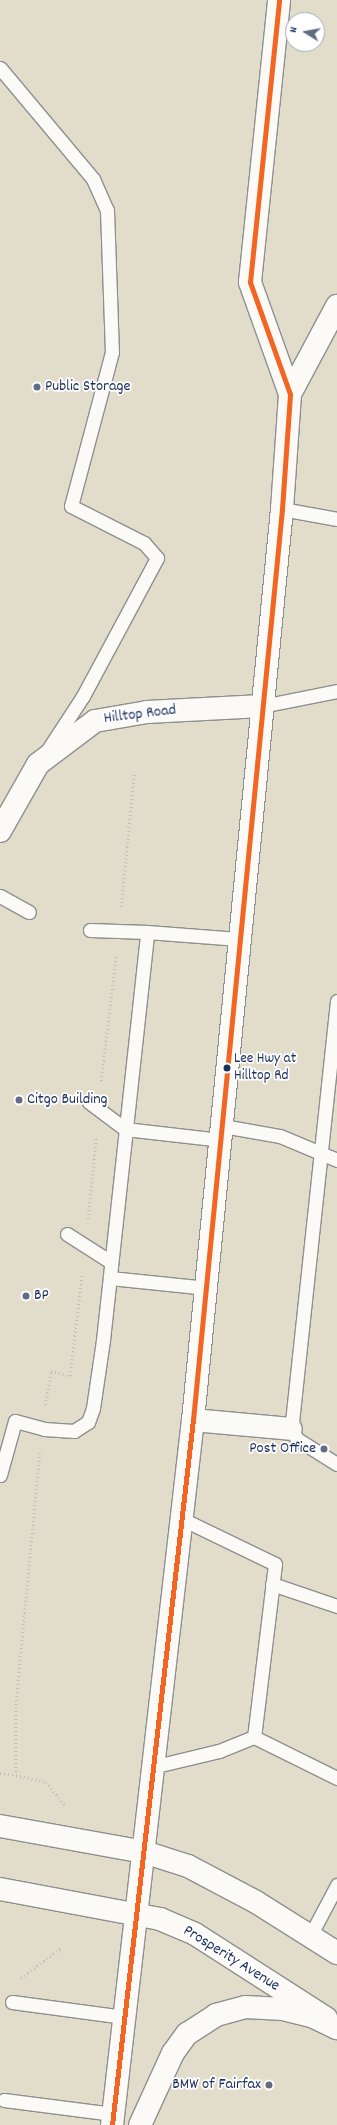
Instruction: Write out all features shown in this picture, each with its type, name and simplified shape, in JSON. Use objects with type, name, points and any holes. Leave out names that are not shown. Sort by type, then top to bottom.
[{"type":"main road","points":[[113,2119],[135,1913],[156,1766],[207,1288],[223,1133],[239,939],[282,509],[290,394],[250,282],[279,0]]},
{"type":"main road","points":[[290,394],[337,306]]},
{"type":"main road","name":"Hilltop Road","points":[[0,831],[38,764],[95,721],[148,712],[262,706]]},
{"type":"main road","points":[[193,1420],[291,1429]]},
{"type":"main road","points":[[0,1826],[144,1852],[208,1875],[337,1953]]},
{"type":"main road","name":"Prosperity Avenue","points":[[0,1889],[135,1913],[196,1934],[337,2027]]},
{"type":"main road","points":[[140,2125],[173,2053],[187,2034],[216,2015],[245,2007],[283,2009],[312,2016],[337,2027]]},
{"type":"lane","points":[[0,68],[93,179],[107,210],[112,352],[71,506],[144,543],[157,558],[83,696],[38,764]]},
{"type":"lane","points":[[282,509],[337,519]]},
{"type":"lane","points":[[262,706],[337,692]]},
{"type":"lane","points":[[0,896],[29,912]]},
{"type":"lane","points":[[90,930],[147,932],[239,939]]},
{"type":"lane","points":[[0,1475],[15,1421],[44,1429],[74,1431],[88,1422],[103,1340],[147,932]]},
{"type":"lane","points":[[337,1001],[291,1429],[297,1439],[337,1464]]},
{"type":"lane","points":[[88,1102],[125,1129],[280,1136],[337,1160]]},
{"type":"lane","points":[[67,1234],[111,1262]]},
{"type":"lane","points":[[110,1278],[207,1288]]},
{"type":"lane","points":[[182,1519],[275,1564],[254,1737]]},
{"type":"lane","points":[[272,1584],[337,1606]]},
{"type":"lane","points":[[156,1766],[219,1751],[254,1737],[337,1778]]},
{"type":"lane","points":[[310,1936],[337,1885]]},
{"type":"lane","points":[[12,2002],[124,2017]]},
{"type":"lane","points":[[4,2100],[113,2119]]},
{"type":"path","points":[[16,1775],[16,1707],[44,1429]]},
{"type":"path","points":[[0,1773],[46,1782],[66,1807]]},
{"type":"path","points":[[14,1983],[62,1947]]},
{"type":"transit line","points":[[112,2125],[193,1420],[282,509],[290,394],[250,282],[279,0]]},
{"type":"place","name":"Public Storage","points":[[37,387]]},
{"type":"place","name":"Lee Hwy at Hilltop Rd","points":[[227,1068]]},
{"type":"place","name":"Citgo Building","points":[[19,1100]]},
{"type":"place","name":"BP","points":[[26,1296]]},
{"type":"place","name":"Post Office","points":[[324,1449]]},
{"type":"place","name":"BMW of Fairfax","points":[[269,2085]]}]
